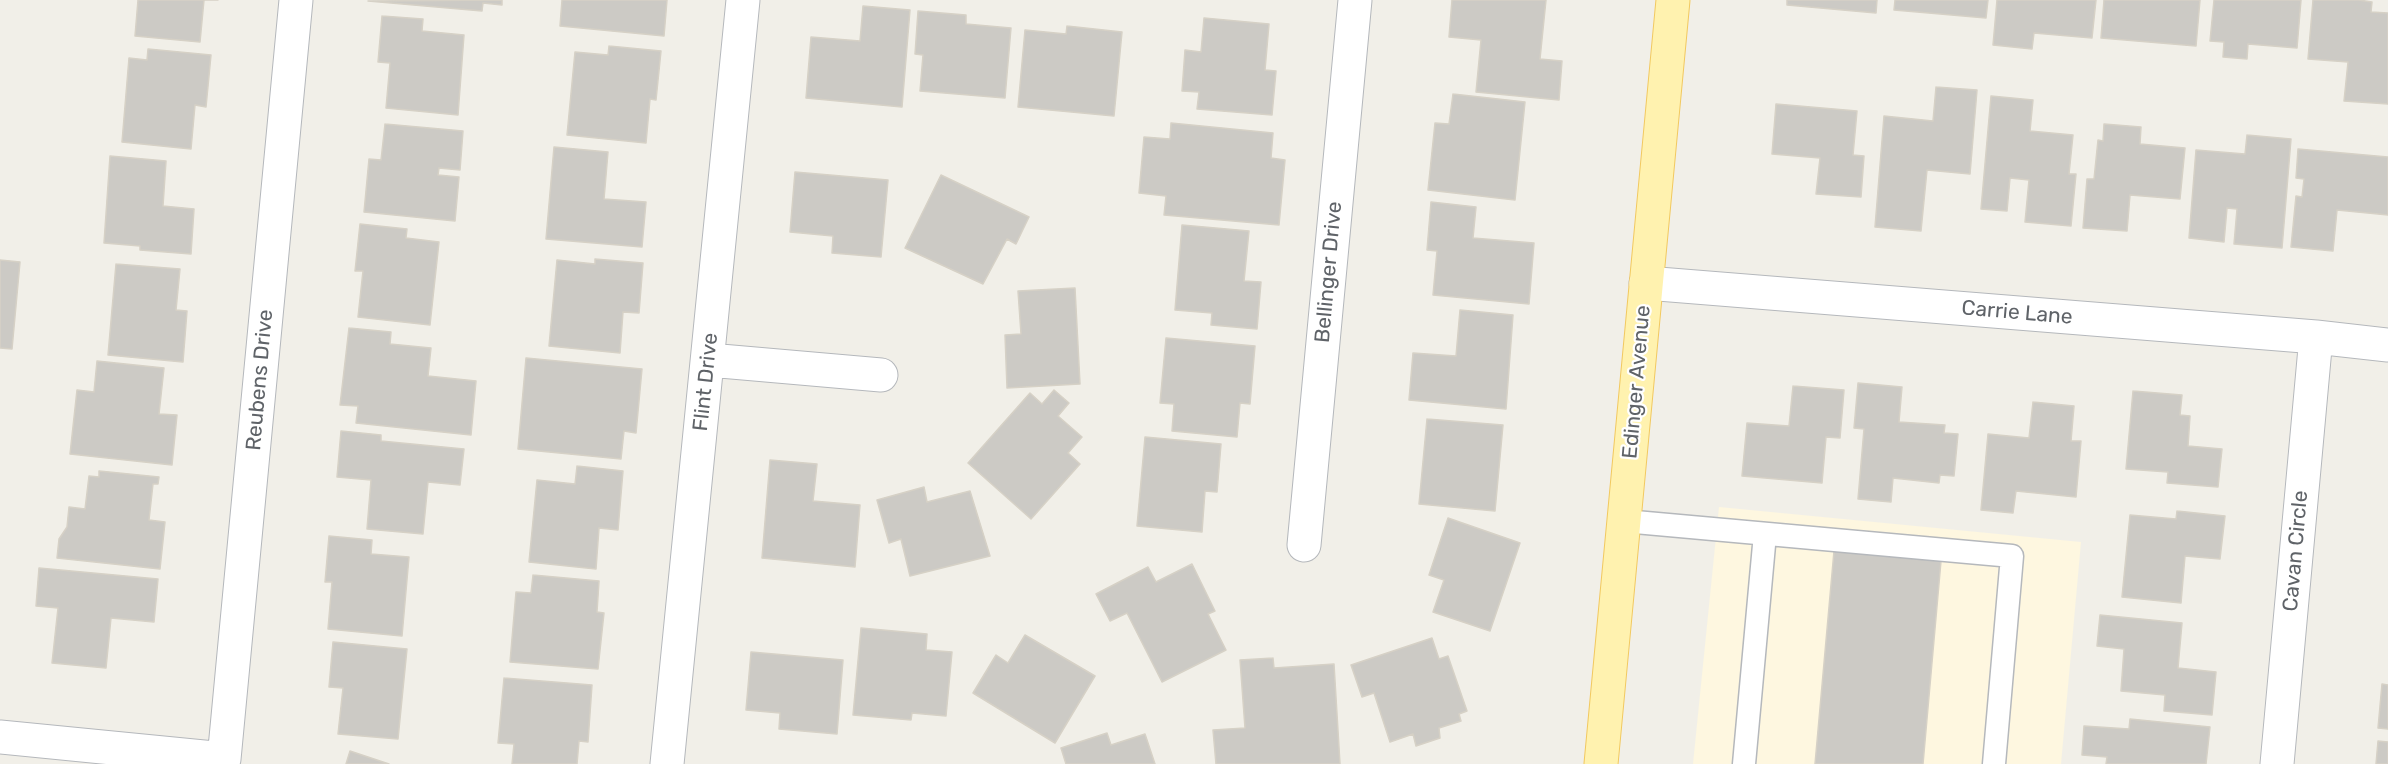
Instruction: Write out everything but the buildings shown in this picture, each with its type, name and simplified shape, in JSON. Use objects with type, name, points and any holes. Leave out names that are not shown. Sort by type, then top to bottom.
[{"type":"main road","name":"Edinger Avenue","points":[[1600,764],[1673,0]]},
{"type":"street","name":"Reubens Drive","points":[[45,753],[224,759],[296,0]]},
{"type":"street","name":"Flint Drive","points":[[667,764],[709,360],[743,0]]},
{"type":"street","name":"Bellinger Drive","points":[[1304,545],[1355,0]]},
{"type":"street","name":"Carrie Lane","points":[[1646,283],[2316,337],[2388,345]]},
{"type":"street","name":"Cavan Circle","points":[[2277,764],[2316,337]]},
{"type":"street","points":[[709,360],[881,375]]},
{"type":"street","points":[[0,737],[45,753]]},
{"type":"lane","points":[[1623,521],[2012,556],[1994,764]]},
{"type":"lane","points":[[1744,764],[1765,534]]},
{"type":"shaded area","points":[[1719,507],[2081,542],[2061,764],[1693,764]]}]
